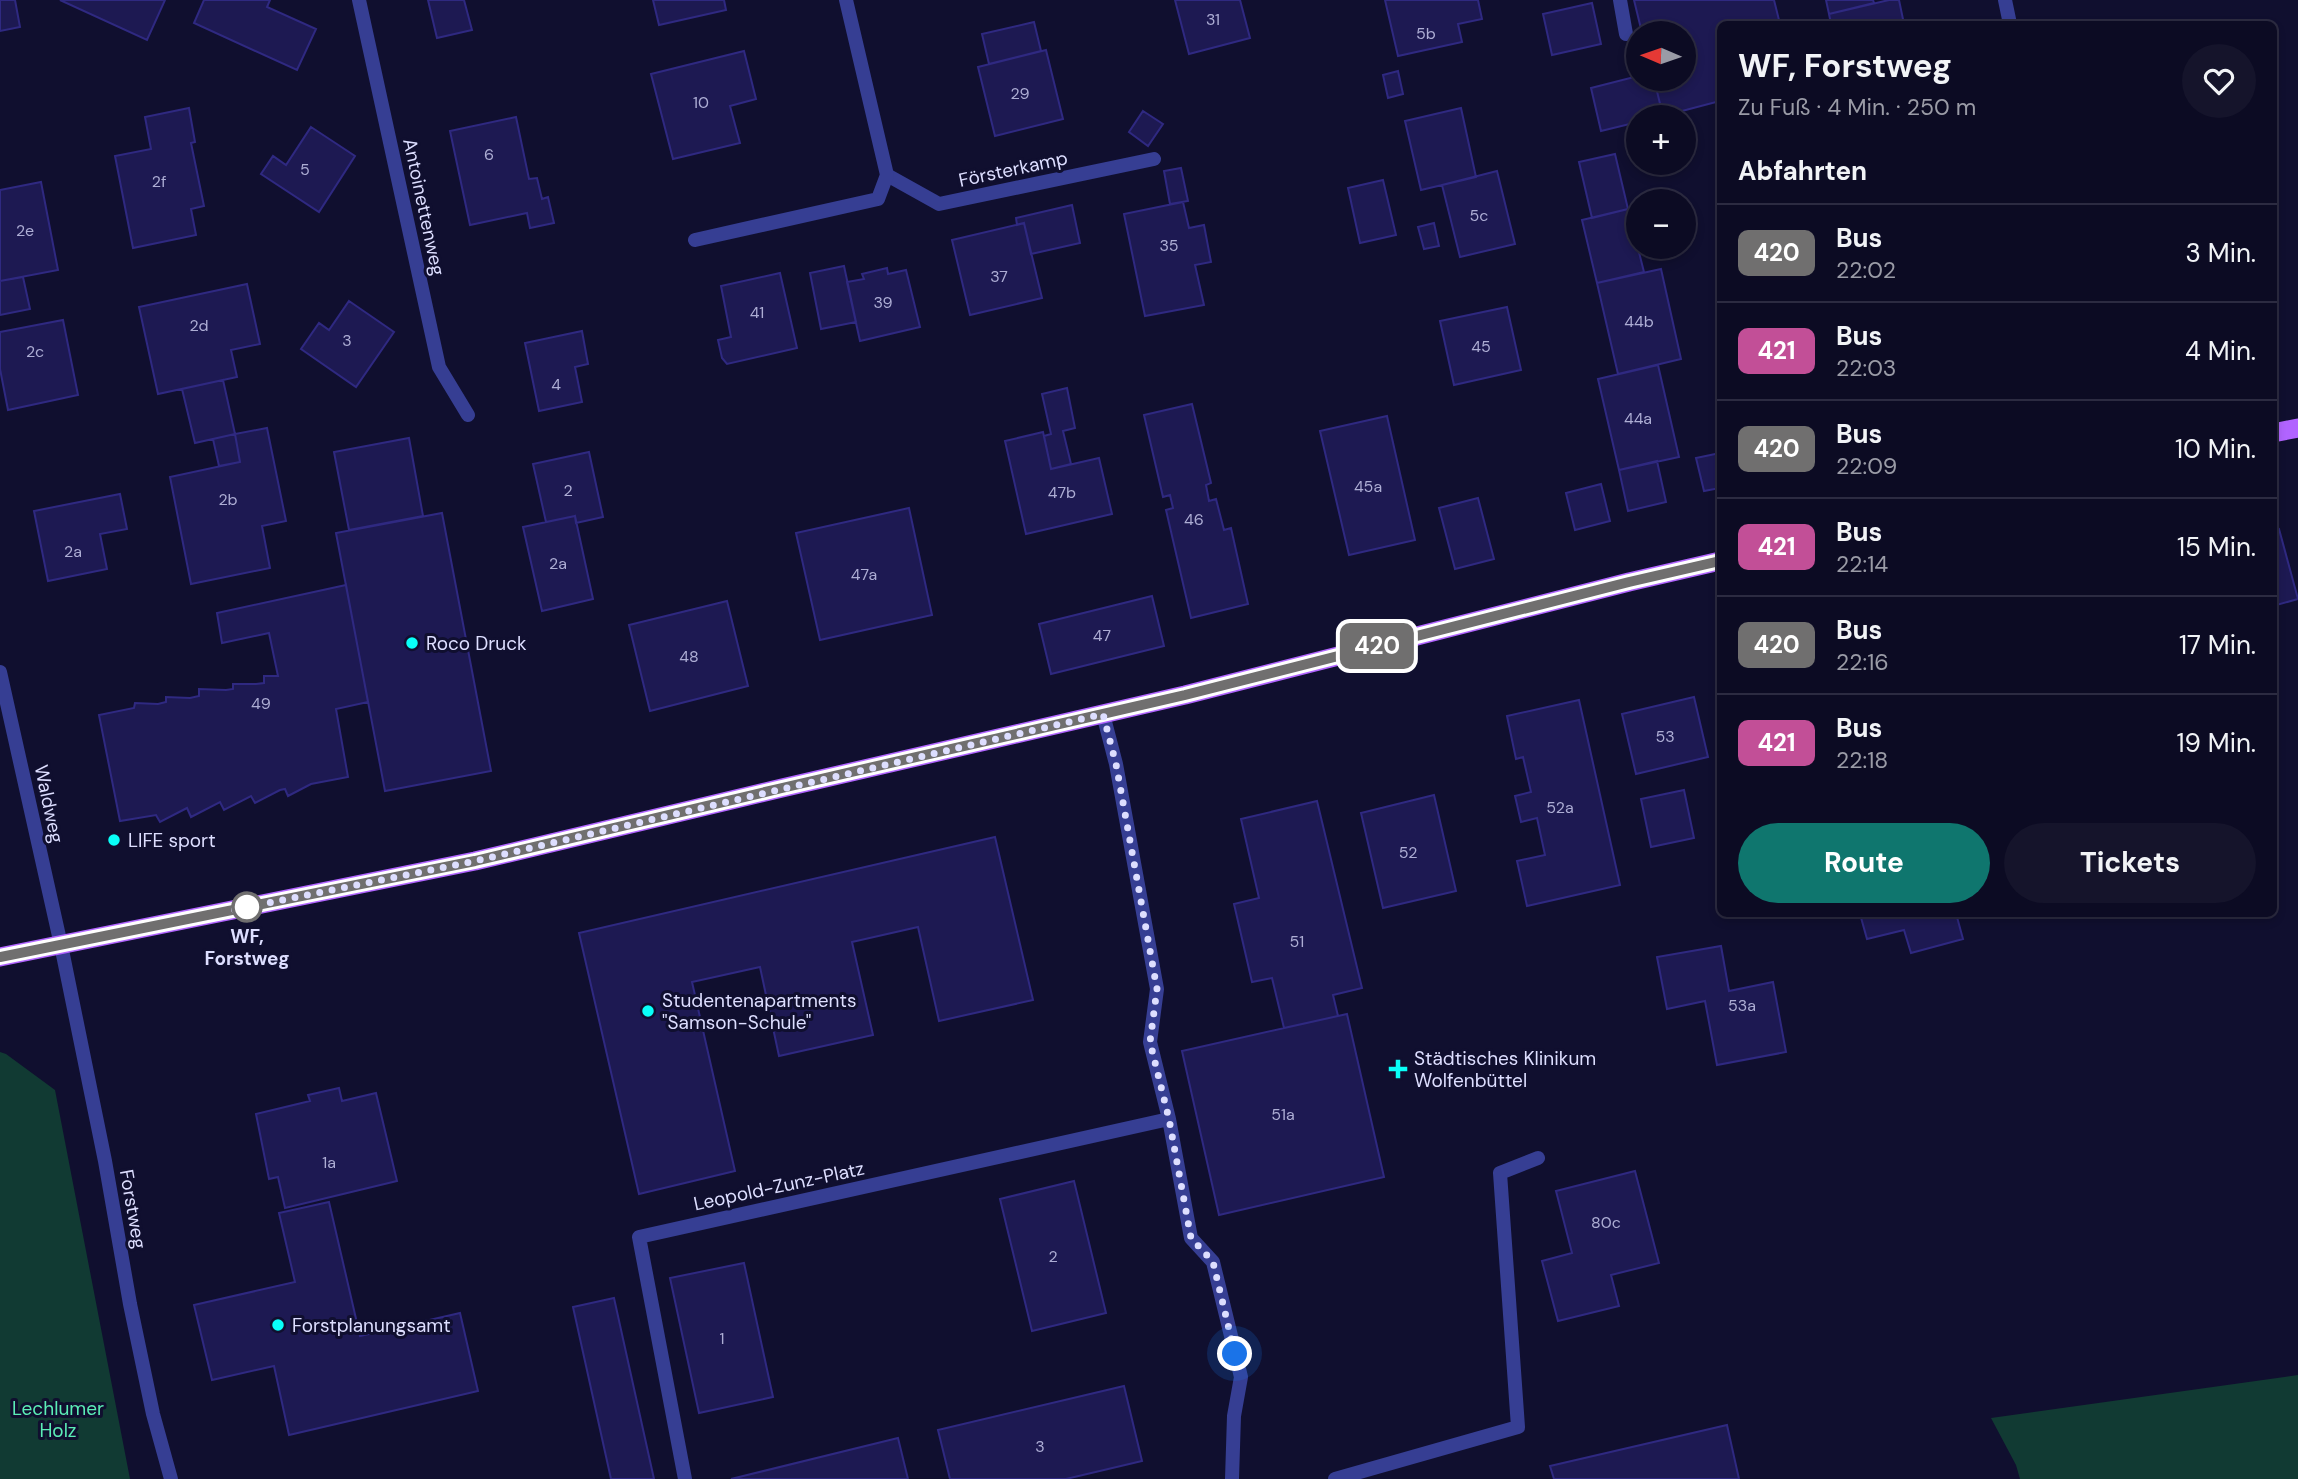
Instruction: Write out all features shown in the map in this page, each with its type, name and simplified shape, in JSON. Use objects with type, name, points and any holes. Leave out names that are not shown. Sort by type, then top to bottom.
[{"type":"main road","points":[[2277,432],[2298,428]]},
{"type":"main road","points":[[0,957],[475,861],[1103,714],[1717,562]]},
{"type":"street","name":"Antoinettenweg","points":[[359,0],[439,367],[468,415]]},
{"type":"street","points":[[695,240],[878,198],[887,175],[846,0]]},
{"type":"street","points":[[1620,0],[1626,34]]},
{"type":"street","points":[[2005,0],[2009,21]]},
{"type":"street","name":"Försterkamp","points":[[887,175],[939,204],[1154,159]]},
{"type":"street","name":"Waldweg","points":[[0,671],[61,945]]},
{"type":"street","points":[[1103,714],[1116,764],[1157,989],[1150,1042],[1169,1119],[1191,1238],[1213,1262],[1241,1377],[1234,1416],[1232,1479]]},
{"type":"street","name":"Forstweg","points":[[61,945],[105,1161],[132,1316],[153,1414],[171,1479]]},
{"type":"street","name":"Leopold-Zunz-Platz","points":[[685,1479],[639,1237],[1169,1119]]},
{"type":"street","points":[[1335,1479],[1518,1427],[1500,1173],[1538,1158]]},
{"type":"green space","name":"Lechlumer Holz","points":[[0,1052],[55,1090],[130,1479],[0,1479]]},
{"type":"green space","points":[[2298,1375],[2298,1479],[2020,1479],[2016,1465],[1991,1418]]},
{"type":"building","points":[[0,0],[15,0],[20,27],[0,31]]},
{"type":"building","points":[[60,0],[165,0],[147,40]]},
{"type":"building","points":[[204,0],[270,0],[267,7],[316,29],[297,70],[194,23]]},
{"type":"building","points":[[428,0],[464,0],[472,30],[437,38]]},
{"type":"building","points":[[653,0],[724,0],[726,10],[659,25]]},
{"type":"building","points":[[1175,0],[1240,0],[1250,38],[1189,54]]},
{"type":"building","points":[[1385,0],[1478,0],[1482,19],[1458,24],[1462,42],[1398,56]]},
{"type":"building","points":[[1634,0],[1774,0],[1779,21],[1717,21],[1717,102],[1696,107],[1696,105],[1660,105],[1657,91],[1696,91],[1696,21],[1639,21]]},
{"type":"building","points":[[1826,0],[1873,0],[1874,3],[1829,14]]},
{"type":"building","points":[[1899,0],[1903,21],[1830,21],[1829,14]]},
{"type":"building","points":[[1592,3],[1601,44],[1552,55],[1543,14]]},
{"type":"building","points":[[1034,22],[1041,51],[989,64],[982,34]]},
{"type":"building","points":[[1046,50],[1063,119],[995,136],[978,67]]},
{"type":"building","points":[[744,51],[756,99],[730,106],[740,143],[673,159],[651,74]]},
{"type":"building","points":[[1398,71],[1403,94],[1388,98],[1383,75]]},
{"type":"building","points":[[1626,79],[1626,91],[1657,91],[1660,105],[1626,105],[1626,125],[1601,131],[1591,88]]},
{"type":"building","points":[[189,108],[195,142],[191,143],[204,206],[191,209],[196,235],[133,248],[115,156],[151,149],[145,117]]},
{"type":"building","points":[[1461,108],[1476,177],[1421,190],[1405,121]]},
{"type":"building","points":[[1143,111],[1163,124],[1148,146],[1129,132]]},
{"type":"building","points":[[516,117],[529,179],[537,178],[542,199],[548,197],[554,223],[530,228],[527,213],[470,225],[450,131]]},
{"type":"building","points":[[311,127],[355,156],[319,212],[261,174],[273,156],[286,165]]},
{"type":"building","points":[[1615,154],[1626,210],[1592,218],[1579,162]]},
{"type":"building","points":[[1181,168],[1188,201],[1170,204],[1164,171]]},
{"type":"building","points":[[1497,171],[1515,244],[1460,257],[1442,185]]},
{"type":"building","points":[[1383,180],[1396,235],[1360,243],[1348,188]]},
{"type":"building","points":[[41,182],[58,270],[0,281],[0,190]]},
{"type":"building","points":[[1183,202],[1189,228],[1204,225],[1211,262],[1195,265],[1204,305],[1145,316],[1124,214]]},
{"type":"building","points":[[1072,205],[1080,243],[1031,254],[1024,223],[1017,225],[1016,218]]},
{"type":"building","points":[[1626,209],[1626,259],[1641,259],[1644,272],[1597,283],[1582,220]]},
{"type":"building","points":[[1024,223],[1042,298],[970,315],[952,240]]},
{"type":"building","points":[[1434,223],[1439,246],[1424,249],[1418,227]]},
{"type":"building","points":[[844,266],[856,322],[821,329],[810,273]]},
{"type":"building","points":[[887,268],[888,274],[906,270],[920,327],[860,341],[847,282],[864,279],[862,274]]},
{"type":"building","points":[[1661,269],[1681,359],[1618,374],[1597,283]]},
{"type":"building","points":[[780,273],[797,348],[727,364],[722,358],[718,340],[731,337],[721,286]]},
{"type":"building","points":[[23,277],[30,309],[0,315],[0,281]]},
{"type":"building","points":[[247,284],[260,344],[231,350],[237,377],[158,394],[139,307]]},
{"type":"building","points":[[349,301],[394,332],[356,387],[301,349],[319,323],[329,330]]},
{"type":"building","points":[[1507,307],[1521,370],[1454,385],[1440,321]]},
{"type":"building","points":[[63,320],[78,395],[8,410],[0,369],[0,332]]},
{"type":"building","points":[[582,331],[588,364],[575,367],[582,402],[539,411],[525,343]]},
{"type":"building","points":[[1658,365],[1679,457],[1619,470],[1598,379]]},
{"type":"building","points":[[223,380],[235,434],[195,443],[182,389]]},
{"type":"building","points":[[1067,388],[1075,428],[1063,431],[1071,464],[1051,469],[1044,436],[1051,434],[1042,394]]},
{"type":"building","points":[[1192,404],[1211,483],[1206,485],[1209,501],[1216,499],[1224,530],[1231,528],[1248,604],[1191,618],[1166,510],[1173,508],[1170,495],[1163,497],[1144,415]]},
{"type":"building","points":[[1387,416],[1415,540],[1349,555],[1320,431]]},
{"type":"building","points":[[267,428],[286,521],[262,526],[270,568],[191,584],[170,477],[240,462],[235,434]]},
{"type":"building","points":[[1043,432],[1051,469],[1099,458],[1112,514],[1026,534],[1005,441]]},
{"type":"building","points":[[235,434],[240,462],[219,466],[213,439]]},
{"type":"building","points":[[409,438],[423,516],[349,530],[334,452]]},
{"type":"building","points":[[589,452],[603,517],[576,523],[575,516],[546,522],[533,464]]},
{"type":"building","points":[[1717,454],[1717,489],[1704,491],[1696,458]]},
{"type":"building","points":[[1657,461],[1666,502],[1628,511],[1619,470]]},
{"type":"building","points":[[1601,484],[1610,521],[1575,530],[1566,493]]},
{"type":"building","points":[[120,494],[127,529],[100,534],[107,569],[48,581],[34,511]]},
{"type":"building","points":[[1478,498],[1494,559],[1455,569],[1439,508]]},
{"type":"building","points":[[909,508],[932,615],[820,640],[796,533]]},
{"type":"building","name":"Roco Druck","points":[[442,513],[491,771],[385,791],[336,533]]},
{"type":"building","points":[[575,516],[593,599],[542,611],[523,527]]},
{"type":"building","points":[[2279,529],[2298,599],[2277,605]]},
{"type":"building","points":[[346,585],[368,702],[336,709],[348,777],[311,784],[288,796],[285,789],[280,790],[255,803],[251,796],[224,810],[220,802],[191,817],[187,808],[160,822],[156,815],[120,821],[99,715],[134,708],[135,703],[166,702],[166,697],[199,696],[199,689],[233,689],[233,684],[264,683],[264,676],[278,676],[269,633],[222,643],[217,613]]},
{"type":"building","points":[[1152,596],[1164,646],[1051,674],[1039,624]]},
{"type":"building","points":[[727,601],[748,686],[650,711],[629,625]]},
{"type":"building","points":[[1694,697],[1708,757],[1636,774],[1622,714]]},
{"type":"building","points":[[1579,700],[1620,885],[1527,906],[1517,861],[1545,855],[1537,818],[1521,822],[1515,796],[1531,792],[1523,757],[1516,759],[1507,716]]},
{"type":"building","points":[[1684,790],[1694,838],[1651,847],[1641,799]]},
{"type":"building","points":[[1434,795],[1456,891],[1383,908],[1361,813]]},
{"type":"building","points":[[1317,801],[1362,988],[1333,995],[1338,1016],[1284,1028],[1272,978],[1252,982],[1234,904],[1259,898],[1241,819]]},
{"type":"building","name":"Studentenapartments \"Samson-Schule\"","points":[[995,837],[1033,1000],[939,1021],[918,927],[852,942],[873,1035],[779,1056],[760,967],[692,982],[735,1171],[639,1194],[579,933]]},
{"type":"building","points":[[1861,917],[1957,917],[1963,939],[1911,953],[1904,930],[1867,939]]},
{"type":"building","points":[[1721,946],[1729,991],[1773,982],[1786,1052],[1717,1065],[1705,1001],[1667,1009],[1657,957]]},
{"type":"building","points":[[1347,1014],[1384,1177],[1219,1215],[1182,1051]]},
{"type":"building","points":[[339,1088],[342,1101],[376,1093],[397,1181],[285,1208],[278,1177],[269,1179],[256,1114],[310,1101],[308,1095]]},
{"type":"building","points":[[1635,1171],[1659,1263],[1611,1275],[1619,1306],[1558,1321],[1542,1261],[1572,1253],[1556,1191]]},
{"type":"building","points":[[1074,1181],[1106,1313],[1032,1331],[1000,1199]]},
{"type":"building","name":"Forstplanungsamt","points":[[329,1202],[360,1336],[460,1313],[478,1391],[289,1435],[274,1366],[212,1380],[194,1305],[295,1282],[279,1213]]},
{"type":"building","points":[[744,1263],[773,1397],[699,1413],[670,1278]]},
{"type":"building","points":[[614,1298],[654,1479],[611,1479],[573,1307]]},
{"type":"building","points":[[1124,1386],[1142,1461],[1066,1479],[950,1479],[938,1430]]},
{"type":"building","points":[[1727,1425],[1739,1479],[1554,1479],[1550,1466]]},
{"type":"building","points":[[898,1438],[908,1479],[731,1479]]},
{"type":"bus line","name":"420","points":[[0,957],[475,861],[1185,695],[1717,562]]},
{"type":"place","name":"Roco Druck","points":[[412,643]]},
{"type":"place","name":"LIFE sport","points":[[114,840]]},
{"type":"place","name":"WF, Forstweg","points":[[247,907]]},
{"type":"place","name":"Studentenapartments \"Samson-Schule\"","points":[[648,1011]]},
{"type":"place","name":"Städtisches Klinikum Wolfenbüttel","points":[[1398,1069]]},
{"type":"place","name":"Forstplanungsamt","points":[[278,1325]]},
{"type":"route","points":[[247,907],[234,910],[475,861],[1103,714],[1116,764],[1157,989],[1150,1042],[1169,1119],[1191,1238],[1213,1262],[1235,1354]]}]
